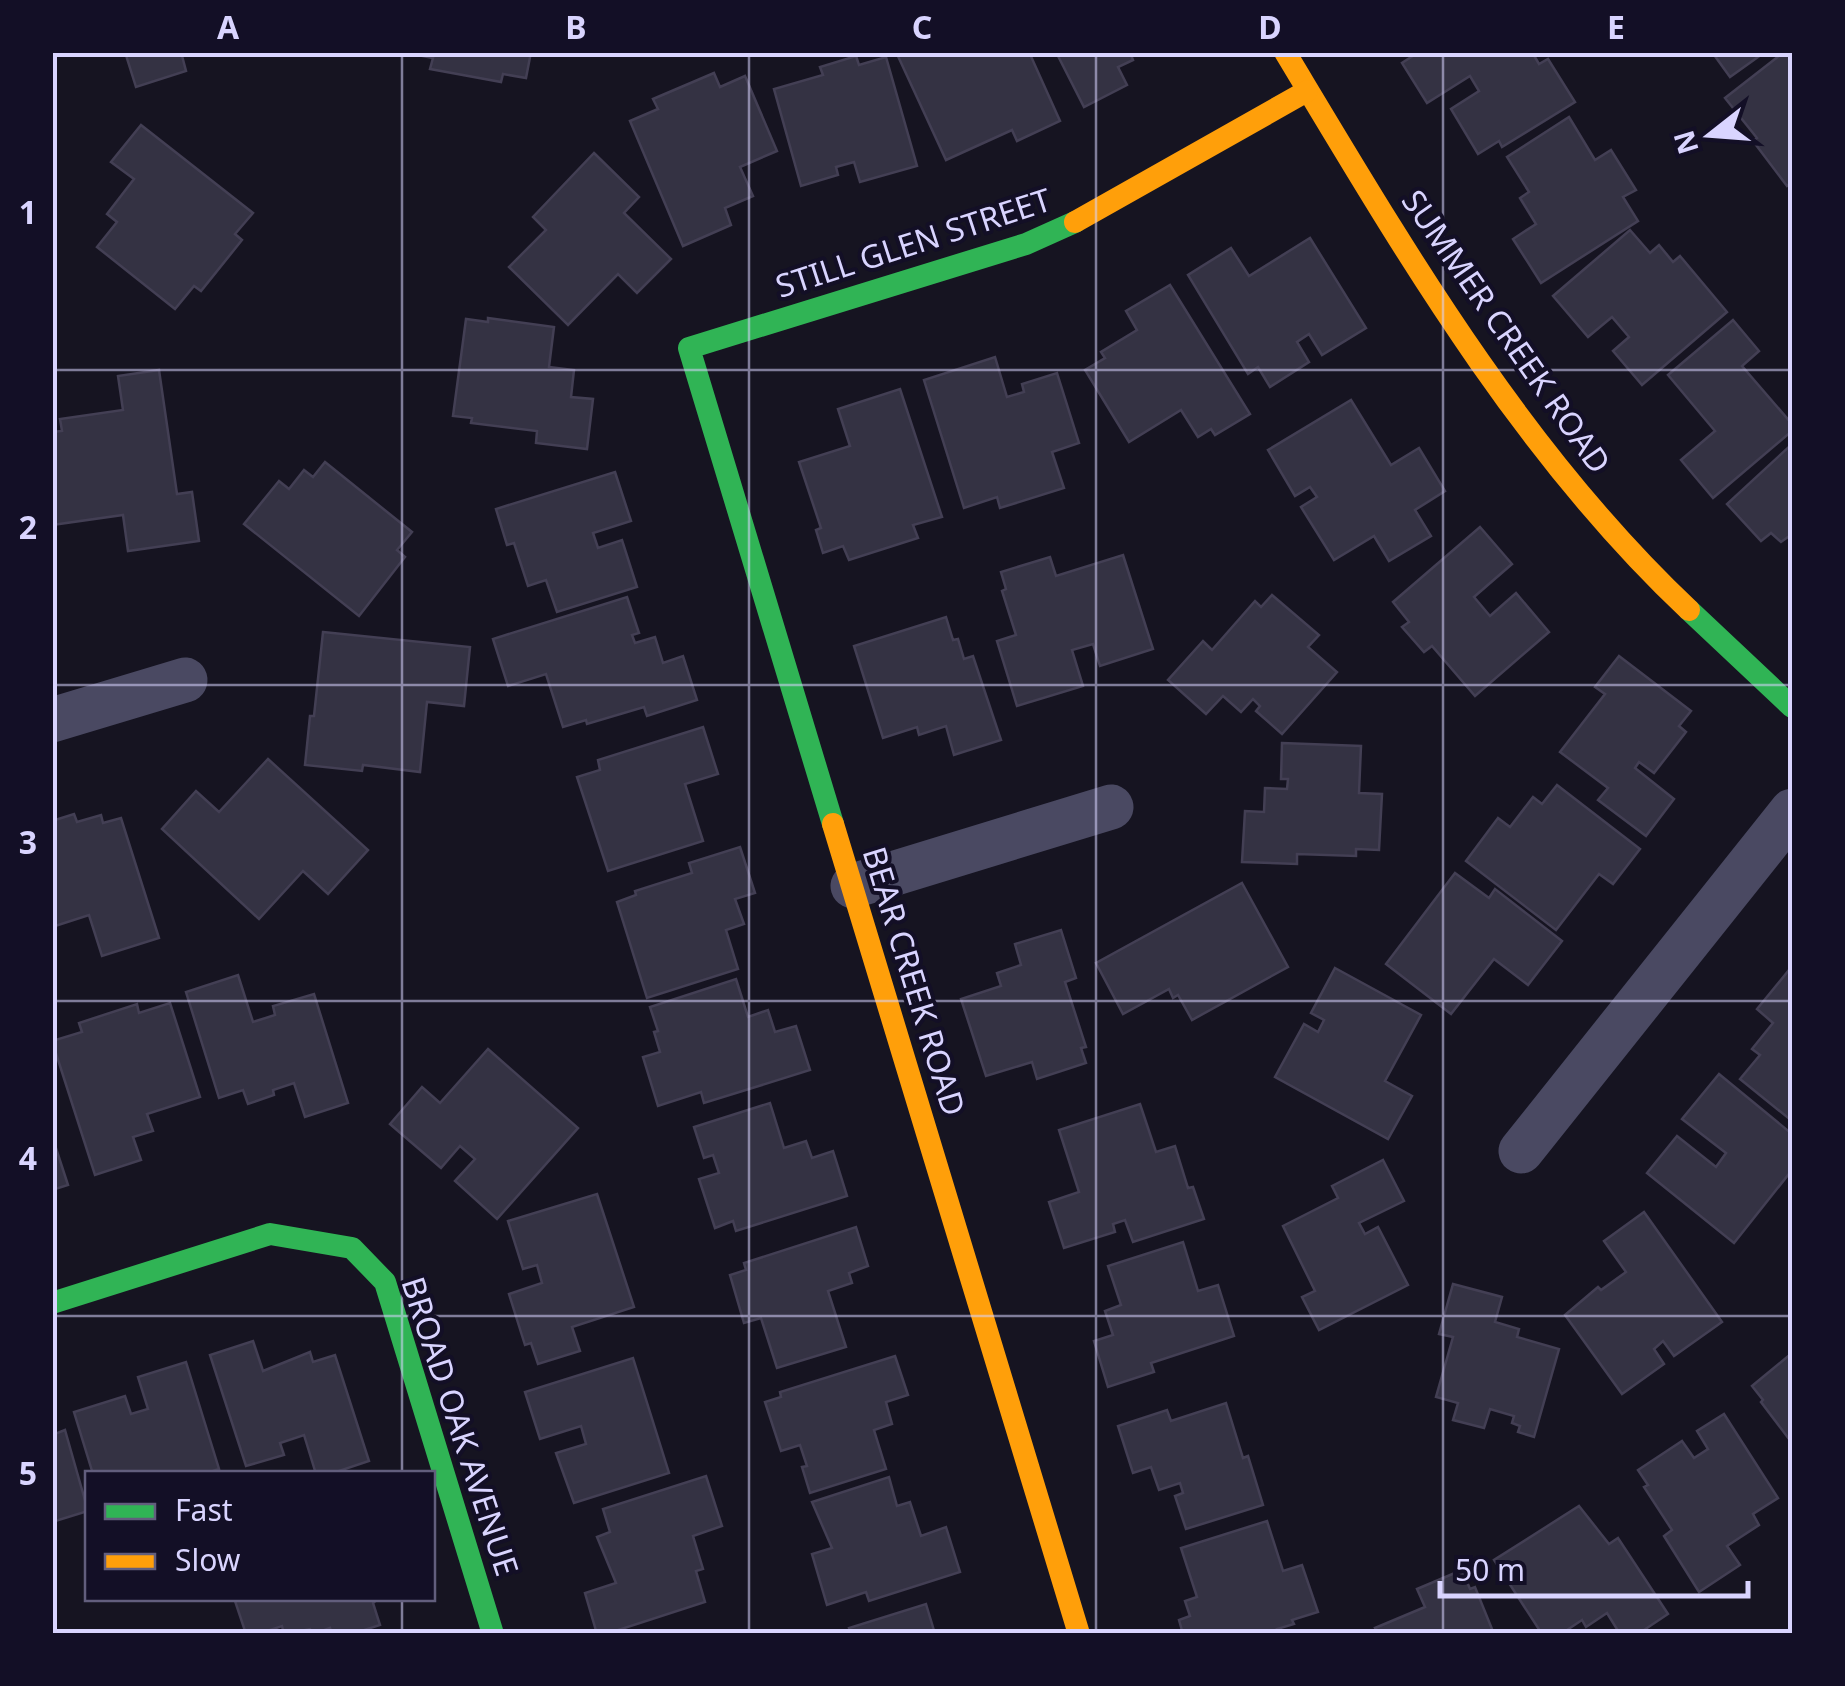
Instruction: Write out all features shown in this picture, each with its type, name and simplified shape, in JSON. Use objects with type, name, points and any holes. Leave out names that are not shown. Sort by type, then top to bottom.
[{"type":"street","name":"SUMMER CREEK ROAD","points":[[1286,52],[1395,235],[1505,396],[1586,499],[1674,595],[1792,707]]},
{"type":"street","name":"STILL GLEN STREET","points":[[689,348],[1026,244],[1098,212],[1307,91]]},
{"type":"street","name":"BEAR CREEK ROAD","points":[[689,348],[1079,1634]]},
{"type":"street","points":[[52,720],[185,680]]},
{"type":"street","points":[[852,886],[1112,807]]},
{"type":"street","points":[[1521,1151],[1792,812]]},
{"type":"street","name":"BROAD OAK AVENUE","points":[[52,1304],[270,1234],[352,1248],[386,1282],[493,1634]]},
{"type":"building","points":[[125,52],[181,52],[186,71],[136,87]]},
{"type":"building","points":[[531,52],[526,78],[503,74],[501,82],[430,69],[433,58],[407,53]]},
{"type":"building","points":[[1029,52],[1060,121],[1017,141],[1012,130],[946,160],[897,54]]},
{"type":"building","points":[[1056,52],[1130,52],[1133,60],[1118,67],[1127,85],[1084,107]]},
{"type":"building","points":[[1419,52],[1532,52],[1539,64],[1548,59],[1575,102],[1502,147],[1499,141],[1478,154],[1451,109],[1479,91],[1470,76],[1427,103],[1402,63]]},
{"type":"building","points":[[1712,52],[1765,52],[1730,77]]},
{"type":"building","points":[[1784,52],[1792,52],[1792,182],[1787,186],[1753,141],[1757,138],[1725,98]]},
{"type":"building","points":[[856,56],[859,65],[886,57],[917,166],[860,182],[854,162],[836,167],[838,175],[801,186],[774,89],[823,75],[820,67]]},
{"type":"building","points":[[714,73],[720,87],[745,76],[777,151],[740,167],[753,196],[725,208],[731,225],[683,246],[630,121],[658,109],[653,99]]},
{"type":"building","points":[[1569,117],[1595,160],[1611,150],[1636,190],[1623,197],[1638,221],[1541,283],[1513,239],[1536,224],[1520,198],[1529,192],[1507,157]]},
{"type":"building","points":[[141,125],[253,213],[235,234],[242,240],[201,291],[194,286],[175,309],[97,247],[117,222],[107,214],[134,179],[111,162]]},
{"type":"building","points":[[594,153],[639,197],[624,213],[671,259],[637,293],[618,274],[568,325],[509,267],[546,230],[533,217]]},
{"type":"building","points":[[1630,230],[1650,253],[1659,245],[1673,262],[1680,256],[1727,312],[1642,385],[1613,351],[1629,337],[1612,317],[1588,337],[1553,296]]},
{"type":"building","points":[[1310,238],[1366,328],[1322,355],[1309,334],[1297,342],[1309,362],[1270,387],[1258,367],[1248,374],[1188,275],[1231,248],[1249,276]]},
{"type":"building","points":[[1170,285],[1250,414],[1215,435],[1211,429],[1198,437],[1181,410],[1129,442],[1085,370],[1105,358],[1101,352],[1137,330],[1126,311]]},
{"type":"building","points":[[488,318],[554,327],[549,367],[574,370],[571,397],[593,399],[587,449],[536,443],[537,431],[471,423],[472,418],[453,416],[466,319],[488,322]]},
{"type":"building","points":[[1733,320],[1759,351],[1742,366],[1792,424],[1792,431],[1713,498],[1681,460],[1715,431],[1668,375]]},
{"type":"building","points":[[995,357],[1007,397],[1024,392],[1022,384],[1057,373],[1079,443],[1052,452],[1064,488],[1000,508],[997,497],[964,508],[924,380]]},
{"type":"building","points":[[159,370],[177,494],[192,492],[199,541],[128,551],[123,515],[52,525],[52,432],[62,431],[60,419],[123,410],[118,376]]},
{"type":"building","points":[[900,389],[942,517],[913,525],[918,538],[849,560],[843,546],[823,553],[816,530],[821,528],[799,462],[850,446],[838,409]]},
{"type":"building","points":[[1351,400],[1391,465],[1419,448],[1445,491],[1415,510],[1431,536],[1389,561],[1374,536],[1334,560],[1301,507],[1317,497],[1310,487],[1295,496],[1268,450]]},
{"type":"building","points":[[1792,444],[1792,542],[1788,537],[1781,542],[1771,533],[1761,541],[1727,504]]},
{"type":"building","points":[[325,462],[412,532],[397,550],[405,557],[359,616],[244,524],[279,481],[289,489],[304,470],[313,477]]},
{"type":"building","points":[[615,472],[631,521],[593,533],[598,548],[622,540],[637,587],[557,612],[546,580],[528,586],[514,543],[507,545],[496,509]]},
{"type":"building","points":[[1480,527],[1512,564],[1474,597],[1490,616],[1516,593],[1549,632],[1475,696],[1432,646],[1424,652],[1402,627],[1409,622],[1393,602]]},
{"type":"building","points":[[1123,555],[1153,649],[1100,666],[1093,644],[1072,650],[1083,686],[1017,706],[997,641],[1016,635],[1002,591],[1006,589],[1001,572],[1050,557],[1056,576]]},
{"type":"building","points":[[1272,595],[1319,635],[1308,647],[1337,672],[1282,734],[1256,711],[1260,706],[1253,699],[1241,712],[1223,696],[1206,714],[1168,680],[1203,641],[1212,650],[1255,601],[1261,607]]},
{"type":"building","points":[[627,597],[639,633],[632,635],[635,643],[655,637],[663,663],[683,656],[697,700],[647,716],[644,707],[563,727],[546,674],[508,686],[493,639]]},
{"type":"building","points":[[946,617],[964,659],[973,656],[1001,740],[954,755],[946,726],[919,735],[917,727],[883,738],[854,646]]},
{"type":"building","points":[[323,632],[470,647],[464,706],[427,702],[420,772],[363,765],[362,771],[305,765]]},
{"type":"building","points":[[1619,656],[1691,711],[1679,726],[1686,732],[1654,773],[1639,762],[1635,768],[1674,799],[1646,836],[1598,800],[1608,788],[1560,752],[1605,694],[1595,687]]},
{"type":"building","points":[[703,727],[718,774],[685,784],[703,841],[608,871],[577,777],[600,770],[598,760]]},
{"type":"building","points":[[1282,743],[1361,746],[1359,793],[1382,794],[1379,850],[1356,849],[1356,856],[1297,854],[1297,864],[1242,862],[1245,811],[1264,812],[1265,788],[1287,789],[1288,779],[1281,779]]},
{"type":"building","points":[[268,759],[368,850],[328,894],[303,871],[259,919],[162,829],[196,791],[219,812]]},
{"type":"building","points":[[1557,785],[1640,849],[1613,884],[1599,874],[1556,930],[1466,861],[1498,818],[1510,827],[1533,797],[1542,804]]},
{"type":"building","points":[[74,814],[77,822],[101,815],[103,823],[121,818],[159,938],[102,956],[89,915],[52,927],[52,821]]},
{"type":"building","points":[[740,847],[755,893],[735,899],[744,924],[726,930],[738,969],[647,998],[617,902],[636,895],[635,891],[692,873],[689,863]]},
{"type":"building","points":[[1455,873],[1489,898],[1495,889],[1562,941],[1528,985],[1494,959],[1451,1014],[1386,964]]},
{"type":"building","points":[[1242,883],[1288,967],[1192,1020],[1178,995],[1173,998],[1169,989],[1123,1014],[1096,963]]},
{"type":"building","points":[[1061,930],[1076,978],[1065,982],[1086,1047],[1081,1048],[1086,1063],[1037,1079],[1032,1062],[986,1076],[961,999],[1001,986],[997,973],[1021,965],[1015,944]]},
{"type":"building","points":[[1335,968],[1421,1015],[1385,1081],[1412,1096],[1388,1139],[1275,1077],[1304,1024],[1318,1032],[1324,1020],[1311,1013]]},
{"type":"building","points":[[1789,970],[1792,1121],[1740,1079],[1760,1055],[1752,1049],[1773,1023],[1757,1009]]},
{"type":"building","points":[[238,975],[253,1022],[275,1015],[273,1006],[314,994],[348,1103],[305,1117],[294,1083],[248,1104],[243,1090],[219,1098],[186,992]]},
{"type":"building","points":[[736,979],[748,1017],[768,1010],[775,1032],[796,1026],[810,1070],[704,1103],[701,1092],[658,1106],[643,1057],[660,1052],[650,1007]]},
{"type":"building","points":[[170,1003],[200,1097],[147,1114],[153,1131],[133,1137],[141,1160],[95,1175],[52,1041],[82,1032],[79,1023],[137,1004],[139,1013]]},
{"type":"building","points":[[488,1049],[578,1128],[497,1219],[455,1181],[475,1159],[460,1146],[441,1168],[390,1124],[422,1087],[440,1103]]},
{"type":"building","points":[[1719,1074],[1792,1134],[1792,1170],[1734,1243],[1647,1173],[1677,1136],[1716,1167],[1726,1153],[1682,1119]]},
{"type":"building","points":[[770,1103],[784,1148],[806,1141],[812,1158],[833,1151],[847,1196],[736,1231],[733,1221],[715,1228],[699,1179],[719,1173],[713,1155],[704,1158],[694,1127]]},
{"type":"building","points":[[1140,1104],[1156,1152],[1175,1146],[1188,1188],[1193,1187],[1204,1219],[1133,1242],[1125,1220],[1113,1224],[1115,1232],[1064,1248],[1049,1202],[1079,1192],[1059,1130]]},
{"type":"building","points":[[52,1136],[68,1185],[52,1190]]},
{"type":"building","points":[[1383,1160],[1404,1201],[1359,1223],[1365,1234],[1378,1227],[1408,1285],[1319,1330],[1302,1297],[1315,1291],[1283,1226],[1338,1198],[1332,1186]]},
{"type":"building","points":[[597,1194],[634,1307],[572,1327],[580,1351],[538,1364],[531,1343],[525,1345],[509,1294],[542,1283],[537,1265],[523,1269],[508,1221]]},
{"type":"building","points":[[1644,1212],[1722,1322],[1674,1356],[1663,1341],[1654,1349],[1664,1364],[1622,1394],[1565,1315],[1598,1287],[1601,1290],[1626,1272],[1604,1241]]},
{"type":"building","points":[[856,1227],[868,1266],[849,1273],[852,1283],[828,1291],[846,1347],[777,1368],[761,1318],[744,1323],[730,1275],[746,1270],[744,1263]]},
{"type":"building","points":[[1183,1242],[1198,1291],[1218,1285],[1234,1336],[1151,1363],[1154,1372],[1108,1387],[1094,1341],[1113,1335],[1105,1311],[1121,1305],[1108,1266]]},
{"type":"building","points":[[1453,1284],[1502,1297],[1495,1322],[1519,1329],[1517,1337],[1559,1349],[1534,1437],[1518,1432],[1520,1426],[1512,1423],[1514,1416],[1490,1409],[1484,1428],[1453,1420],[1458,1403],[1436,1397],[1453,1337],[1439,1334]]},
{"type":"building","points":[[253,1341],[263,1371],[310,1352],[313,1362],[335,1355],[369,1461],[339,1471],[315,1471],[304,1435],[280,1443],[284,1455],[246,1466],[210,1355]]},
{"type":"building","points":[[1792,1353],[1792,1443],[1752,1386]]},
{"type":"building","points":[[895,1356],[908,1395],[886,1402],[892,1424],[874,1430],[886,1469],[810,1493],[800,1445],[781,1451],[765,1402],[781,1397],[780,1392]]},
{"type":"building","points":[[633,1358],[669,1473],[574,1503],[556,1453],[586,1444],[581,1426],[540,1439],[525,1392]]},
{"type":"building","points":[[186,1362],[219,1469],[92,1471],[74,1412],[125,1396],[131,1414],[148,1409],[138,1377]]},
{"type":"building","points":[[1226,1403],[1263,1505],[1186,1529],[1175,1496],[1183,1493],[1180,1483],[1159,1490],[1151,1467],[1133,1473],[1118,1426],[1167,1410],[1171,1421]]},
{"type":"building","points":[[1724,1414],[1778,1498],[1753,1514],[1759,1525],[1727,1546],[1740,1565],[1699,1592],[1664,1536],[1672,1530],[1644,1487],[1648,1485],[1638,1470],[1682,1441],[1694,1458],[1708,1449],[1697,1431]]},
{"type":"building","points":[[65,1430],[85,1512],[52,1522],[52,1435]]},
{"type":"building","points":[[706,1476],[722,1526],[693,1536],[703,1569],[696,1571],[705,1602],[597,1634],[585,1593],[616,1583],[597,1537],[610,1532],[603,1509]]},
{"type":"building","points":[[889,1477],[897,1506],[910,1502],[921,1536],[946,1527],[960,1572],[869,1601],[866,1592],[827,1605],[812,1554],[832,1548],[812,1502]]},
{"type":"building","points":[[1579,1506],[1609,1544],[1618,1538],[1668,1614],[1638,1634],[1620,1634],[1607,1613],[1586,1627],[1582,1620],[1561,1634],[1542,1634],[1494,1560]]},
{"type":"building","points":[[1267,1521],[1283,1571],[1302,1565],[1318,1612],[1292,1620],[1294,1624],[1277,1629],[1279,1634],[1183,1634],[1179,1620],[1190,1616],[1185,1601],[1197,1597],[1181,1548]]},
{"type":"building","points":[[1462,1570],[1470,1589],[1475,1587],[1494,1634],[1378,1634],[1375,1628],[1425,1607],[1417,1589]]},
{"type":"building","points":[[235,1601],[375,1601],[380,1625],[352,1634],[332,1634],[330,1628],[314,1634],[310,1629],[284,1634],[282,1626],[246,1634]]},
{"type":"building","points":[[926,1604],[935,1634],[851,1634],[849,1628]]},
{"type":"traffic: fast","points":[[833,824],[689,348],[1026,244],[1075,222]]},
{"type":"traffic: fast","points":[[1689,610],[1792,707]]},
{"type":"traffic: fast","points":[[52,1303],[270,1234],[352,1248],[385,1282],[493,1634]]},
{"type":"traffic: slow","points":[[1285,52],[1420,273],[1518,416],[1628,549],[1689,610]]},
{"type":"traffic: slow","points":[[1075,222],[1307,91]]},
{"type":"traffic: slow","points":[[833,824],[1079,1634]]}]
